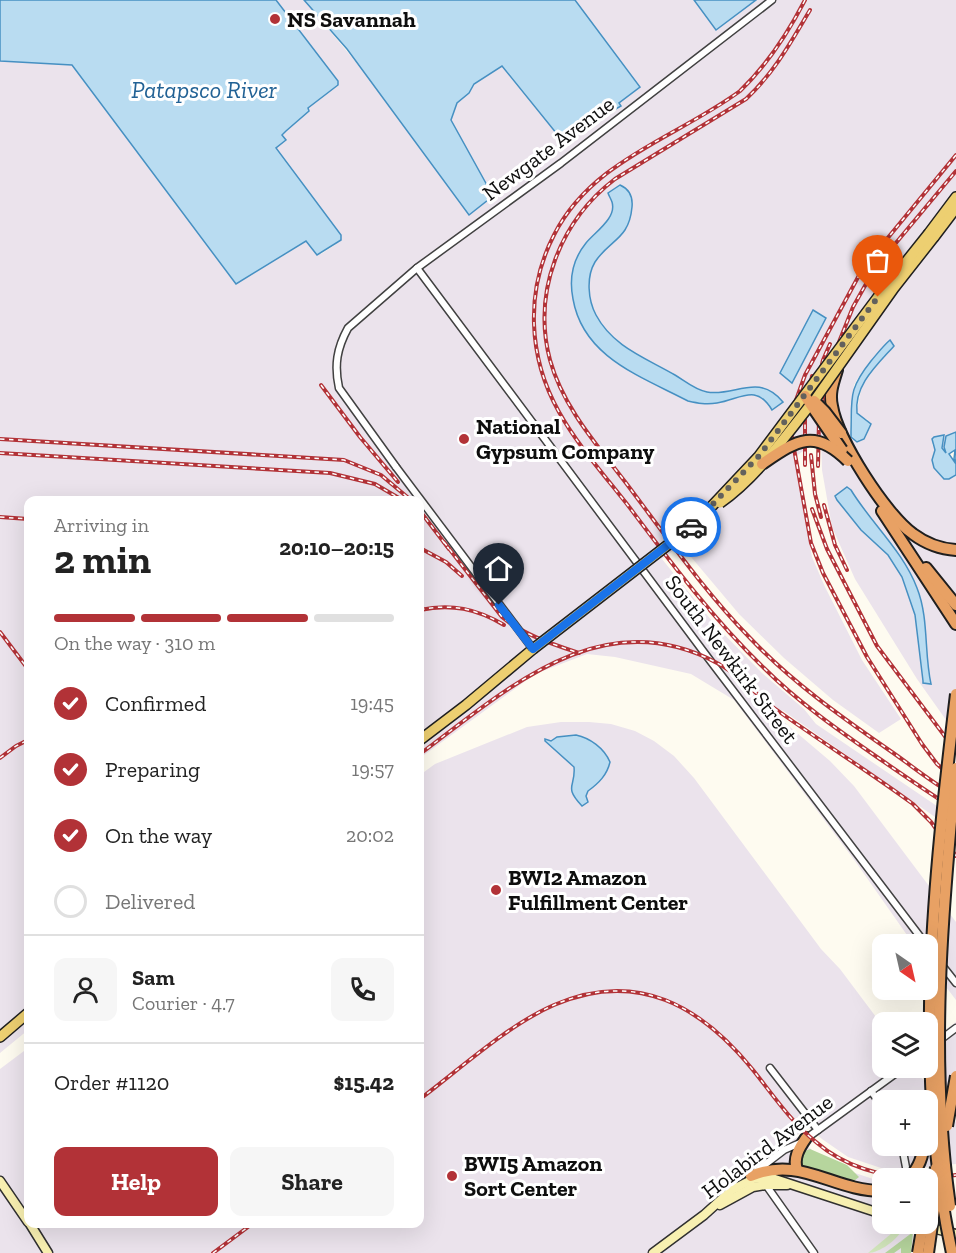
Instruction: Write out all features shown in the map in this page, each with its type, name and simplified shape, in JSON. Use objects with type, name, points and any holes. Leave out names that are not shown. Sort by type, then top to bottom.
[{"type":"highway","points":[[837,369],[830,395],[834,417],[841,433]]},
{"type":"highway","points":[[810,400],[825,411],[888,508],[902,525],[930,544],[956,550]]},
{"type":"highway","points":[[810,400],[956,624]]},
{"type":"highway","points":[[762,464],[793,444],[813,440],[830,445],[848,461]]},
{"type":"highway","points":[[890,523],[956,604]]},
{"type":"highway","points":[[931,1090],[931,997],[937,878],[956,694]]},
{"type":"highway","points":[[956,768],[945,881],[940,1090],[946,1179],[956,1235]]},
{"type":"highway","points":[[928,1253],[956,1076]]},
{"type":"highway","points":[[937,1168],[946,1133]]},
{"type":"highway","points":[[801,1172],[795,1163],[806,1138]]},
{"type":"highway","points":[[937,1156],[939,1180],[954,1253]]},
{"type":"highway","points":[[751,1176],[764,1170],[778,1168],[872,1190]]},
{"type":"highway","points":[[945,1253],[956,1190]]},
{"type":"highway","points":[[918,1253],[921,1234]]},
{"type":"highway","points":[[954,1253],[956,1245]]},
{"type":"main road","points":[[424,737],[475,699],[533,649],[687,531],[708,512],[837,369],[932,235],[956,197]]},
{"type":"main road","points":[[708,512],[734,493],[762,464],[810,400],[878,297],[956,208]]},
{"type":"main road","points":[[0,1029],[24,1014]]},
{"type":"main road","points":[[0,1037],[24,1016]]},
{"type":"main road","name":"Holabird Avenue","points":[[653,1253],[705,1215],[751,1176]]},
{"type":"main road","points":[[732,1190],[759,1177],[772,1178],[872,1211]]},
{"type":"main road","points":[[0,1181],[24,1216]]},
{"type":"main road","points":[[705,1215],[753,1187],[793,1185]]},
{"type":"main road","points":[[32,1228],[48,1253]]},
{"type":"main road","points":[[938,1230],[956,1235]]},
{"type":"street","name":"Newgate Avenue","points":[[418,496],[339,388],[336,373],[337,354],[341,339],[348,328],[417,268],[561,163],[772,0]]},
{"type":"street","name":"South Newkirk Street","points":[[417,268],[639,566],[956,983]]},
{"type":"street","name":"Newgate Avenue","points":[[424,504],[533,649]]},
{"type":"street","points":[[553,631],[639,566]]},
{"type":"street","points":[[938,1042],[956,1028]]},
{"type":"street","points":[[770,1068],[818,1130]]},
{"type":"street","name":"Holabird Avenue","points":[[751,1176],[784,1150],[818,1130],[890,1078]]},
{"type":"street","points":[[766,1185],[814,1253]]},
{"type":"shaded area","points":[[276,0],[304,0],[370,79],[493,196],[451,120],[457,103],[469,93],[474,84],[502,66],[561,138],[572,138],[588,125],[621,105],[619,103],[640,87],[575,0],[694,0],[716,30],[756,0],[956,0],[956,432],[946,436],[944,447],[946,454],[943,452],[942,440],[932,444],[935,450],[932,460],[944,479],[956,475],[956,734],[917,679],[855,579],[832,527],[822,470],[821,437],[794,458],[812,557],[862,660],[901,719],[879,733],[833,700],[784,658],[739,614],[681,545],[662,559],[716,626],[762,673],[804,709],[816,724],[956,819],[956,846],[935,817],[782,710],[777,716],[830,761],[854,786],[956,922],[956,1000],[938,976],[938,934],[906,934],[855,861],[734,700],[691,674],[615,657],[587,654],[535,674],[424,755],[424,496],[24,496],[24,1033],[0,1053],[0,61],[72,65],[236,284],[306,241],[321,254],[335,245],[341,235],[276,148],[286,131],[309,112],[308,108],[338,85],[338,81]],"holes":[[[894,346],[862,385],[857,410],[859,415],[868,420],[851,437],[850,420],[854,385],[858,378]]]},
{"type":"shaded area","points":[[561,722],[611,724],[635,731],[654,741],[674,756],[694,778],[821,949],[840,969],[872,1012],[872,1078],[922,1078],[931,1090],[872,1090],[872,1156],[938,1156],[938,1099],[956,1122],[956,1164],[919,1168],[881,1168],[848,1157],[808,1127],[796,1136],[812,1150],[846,1170],[872,1179],[872,1234],[914,1234],[911,1253],[0,1253],[0,1069],[24,1051],[24,1228],[424,1228],[424,772],[435,764],[527,727]]},
{"type":"shaded area","points":[[956,1022],[956,1095],[938,1077],[938,1035]]},
{"type":"green space","points":[[810,1149],[847,1165],[859,1177],[854,1181],[808,1171],[800,1165],[798,1158]]},
{"type":"green space","points":[[891,1234],[900,1234],[877,1251],[868,1253]]},
{"type":"green space","points":[[913,1234],[911,1253],[901,1253],[901,1248],[894,1253],[885,1253]]},
{"type":"water","name":"Patapsco River","points":[[0,0],[276,0],[338,81],[338,85],[308,108],[309,111],[282,135],[286,140],[276,148],[341,235],[341,240],[317,255],[306,241],[236,284],[72,65],[0,61]]},
{"type":"water","points":[[304,0],[575,0],[640,87],[619,103],[621,106],[588,125],[572,138],[561,139],[502,66],[474,84],[469,93],[457,103],[451,120],[493,196],[469,215],[347,49]]},
{"type":"water","points":[[694,0],[756,0],[716,30]]},
{"type":"water","points":[[620,185],[628,191],[632,200],[630,218],[623,233],[595,262],[589,281],[591,302],[603,326],[631,351],[698,389],[717,393],[755,387],[765,388],[783,402],[772,410],[760,397],[754,395],[713,404],[688,401],[616,362],[588,336],[579,319],[573,299],[573,270],[586,243],[611,214],[613,208],[608,193]]},
{"type":"water","points":[[813,310],[826,318],[792,383],[780,373]]},
{"type":"water","points":[[890,340],[894,346],[868,376],[859,393],[857,413],[871,424],[864,439],[857,442],[851,437],[855,387],[871,361]]},
{"type":"water","points":[[956,432],[956,462],[955,450],[949,454],[956,464],[956,475],[944,479],[934,468],[932,460],[935,450],[932,439],[944,435],[942,448],[946,453],[944,447],[946,436]]},
{"type":"water","points":[[847,487],[895,549],[917,588],[925,623],[931,684],[923,683],[915,615],[902,577],[888,555],[861,530],[837,500],[835,496]]},
{"type":"water","points":[[576,735],[596,744],[610,762],[602,778],[588,791],[586,796],[588,802],[582,806],[572,790],[574,767],[545,741],[545,739],[551,741],[557,737]]},
{"type":"railway","points":[[805,0],[776,48],[740,91],[715,108],[637,152],[590,187],[570,209],[554,235],[538,279],[534,324],[536,347],[549,391],[575,437],[677,570],[727,630],[804,704],[862,747],[956,810]]},
{"type":"railway","points":[[810,10],[774,68],[746,99],[615,179],[579,215],[555,260],[548,284],[545,334],[556,377],[572,410],[717,602],[767,655],[817,698],[930,780],[956,796]]},
{"type":"railway","points":[[956,155],[863,268],[805,375],[795,403],[791,432],[811,543],[823,573],[867,657],[922,744],[937,764],[956,781]]},
{"type":"railway","points":[[833,357],[853,307],[875,268],[956,171]]},
{"type":"railway","points":[[816,390],[823,360],[830,344]]},
{"type":"railway","points":[[805,465],[805,417],[812,376]]},
{"type":"railway","points":[[818,466],[819,418],[826,380]]},
{"type":"railway","points":[[321,385],[398,482]]},
{"type":"railway","points":[[0,439],[344,460],[381,475],[406,496]]},
{"type":"railway","points":[[0,453],[330,473],[375,484],[395,496]]},
{"type":"railway","points":[[811,455],[815,494],[821,517]]},
{"type":"railway","points":[[824,505],[835,545],[847,570]]},
{"type":"railway","points":[[812,509],[827,549],[877,646],[956,751]]},
{"type":"railway","points":[[424,516],[449,549]]},
{"type":"railway","points":[[0,517],[24,519]]},
{"type":"railway","points":[[444,542],[502,617],[529,634],[579,653]]},
{"type":"railway","points":[[424,550],[446,562],[462,576]]},
{"type":"railway","points":[[424,609],[442,607],[464,609],[474,611],[504,625]]},
{"type":"railway","points":[[0,632],[24,664]]},
{"type":"railway","points":[[424,751],[522,680],[558,661],[595,647],[634,642],[675,646],[725,668],[774,708],[913,804],[931,822],[956,856]]},
{"type":"railway","points":[[0,758],[24,742]]},
{"type":"railway","points":[[424,1096],[502,1035],[554,1005],[584,995],[613,991],[640,993],[665,1000],[689,1012],[712,1028],[733,1047],[798,1126],[840,1159],[872,1171]]},
{"type":"railway","points":[[930,1078],[956,1112]]},
{"type":"railway","points":[[938,1177],[956,1175]]},
{"type":"railway","points":[[213,1253],[247,1228]]},
{"type":"way so far","points":[[691,527],[708,512],[759,456],[878,297]]},
{"type":"place","name":"NS Savannah","points":[[275,19]]},
{"type":"place","name":"National Gypsum Company","points":[[464,439]]},
{"type":"place","name":"BWI2 Amazon Fulfillment Center","points":[[496,890]]},
{"type":"place","name":"BWI5 Amazon Sort Center","points":[[452,1176]]},
{"type":"route","points":[[499,605],[533,649],[691,527]]}]
